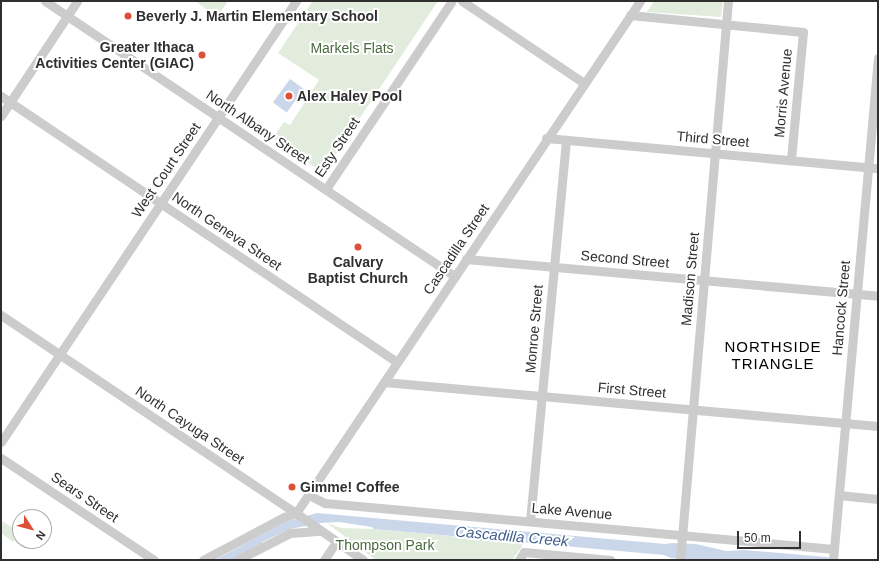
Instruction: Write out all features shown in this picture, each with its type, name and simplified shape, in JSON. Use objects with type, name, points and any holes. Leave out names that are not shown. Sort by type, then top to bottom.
[{"type":"street","name":"North Albany Street","points":[[45,1],[455,276]]},
{"type":"street","points":[[1,116],[77,1]]},
{"type":"street","name":"West Court Street","points":[[1,442],[296,1]]},
{"type":"street","name":"Esty Street","points":[[326,190],[452,1]]},
{"type":"street","points":[[462,1],[584,83]]},
{"type":"street","name":"Cascadilla Street","points":[[296,513],[546,138],[640,1]]},
{"type":"street","name":"Madison Street","points":[[680,560],[728,1]]},
{"type":"street","points":[[630,16],[726,24]]},
{"type":"street","name":"Morris Avenue","points":[[726,24],[803,32],[791,160]]},
{"type":"street","name":"Hancock Street","points":[[834,554],[878,58]]},
{"type":"street","name":"North Geneva Street","points":[[1,96],[397,362]]},
{"type":"street","name":"Third Street","points":[[546,138],[878,168]]},
{"type":"street","name":"Monroe Street","points":[[530,521],[566,140]]},
{"type":"street","name":"Second Street","points":[[466,259],[878,296]]},
{"type":"street","name":"North Cayuga Street","points":[[1,315],[296,513],[363,560]]},
{"type":"street","name":"First Street","points":[[384,382],[878,426]]},
{"type":"street","name":"Sears Street","points":[[1,458],[154,560]]},
{"type":"street","name":"Lake Avenue","points":[[309,495],[325,503],[530,521],[834,554]]},
{"type":"street","points":[[839,495],[878,499]]},
{"type":"street","points":[[203,560],[284,517],[296,513]]},
{"type":"street","points":[[236,560],[290,533],[321,531]]},
{"type":"street","points":[[324,560],[336,542]]},
{"type":"street","points":[[519,560],[524,552],[611,560]]},
{"type":"green space","points":[[195,1],[228,1],[217,17]]},
{"type":"green space","name":"Markels Flats","points":[[313,1],[438,1],[323,173],[273,138],[284,122],[290,125],[319,80],[278,53]]},
{"type":"green space","points":[[654,1],[723,1],[721,17],[647,12]]},
{"type":"green space","points":[[3,521],[12,528],[12,541],[1,533]]},
{"type":"green space","name":"Thompson Park","points":[[327,523],[341,528],[374,529],[522,543],[522,547],[512,560],[376,560]]},
{"type":"water","name":"Alex Haley Pool","points":[[290,79],[304,89],[287,112],[273,102]]},
{"type":"water","name":"Cascadilla Creek","points":[[317,513],[665,544],[696,544],[726,551],[744,550],[848,560],[692,560],[671,558],[664,555],[374,529],[372,527],[339,522],[321,523],[290,529],[262,542],[262,544],[232,560],[215,560],[285,522]]},
{"type":"place","name":"Beverly J. Martin Elementary School","points":[[128,16]]},
{"type":"place","name":"Greater Ithaca Activities Center (GIAC)","points":[[202,55]]},
{"type":"place","name":"Alex Haley Pool","points":[[289,96]]},
{"type":"place","name":"Calvary Baptist Church","points":[[358,247]]},
{"type":"place","name":"Gimme! Coffee","points":[[292,487]]},
{"type":"district","name":"NORTHSIDE TRIANGLE","points":[[773,354]]}]
